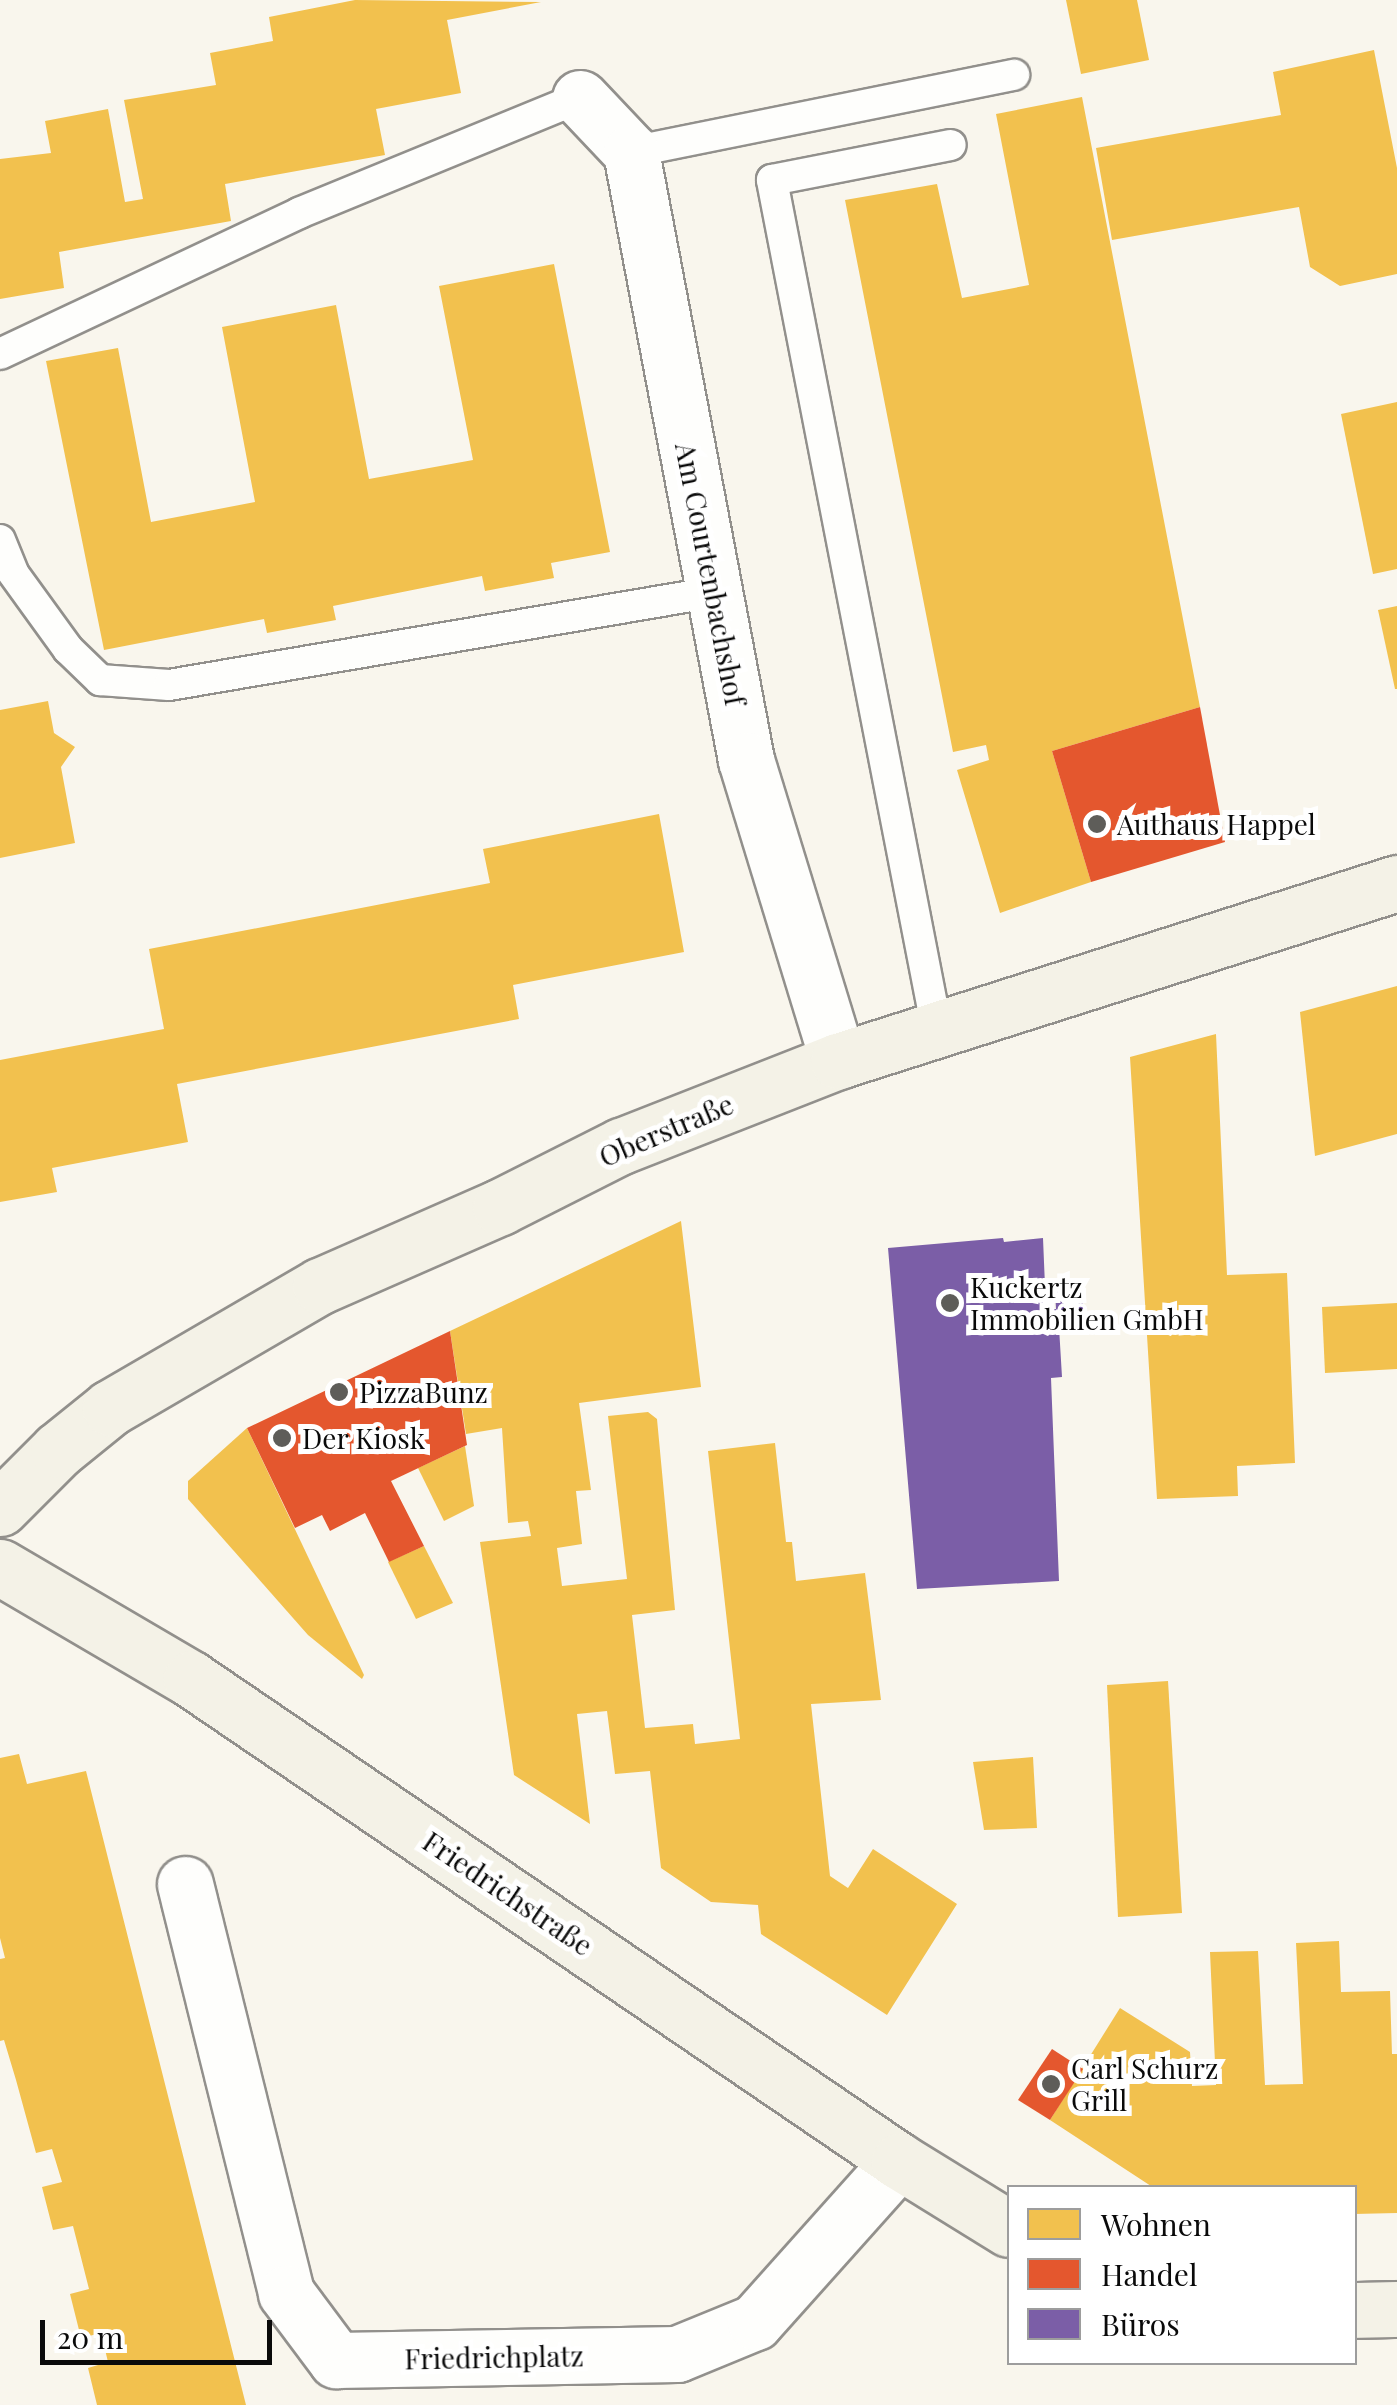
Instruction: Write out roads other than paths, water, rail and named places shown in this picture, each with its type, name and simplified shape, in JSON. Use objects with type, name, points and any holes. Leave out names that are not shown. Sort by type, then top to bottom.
[{"type":"main road","name":"Oberstraße","points":[[0,1508],[58,1450],[110,1408],[320,1286],[660,1129],[838,1061],[1397,883]]},
{"type":"main road","name":"Friedrichstraße","points":[[0,1567],[191,1679],[899,2161],[1007,2227]]},
{"type":"main road","points":[[1357,2310],[1397,2310]]},
{"type":"street","points":[[580,98],[631,152]]},
{"type":"street","name":"Am Courtenbachshof","points":[[631,152],[746,760],[838,1061]]},
{"type":"street","name":"Friedrichplatz","points":[[185,1884],[286,2293],[337,2382],[677,2354],[755,2322],[899,2161]]},
{"type":"lane","points":[[631,152],[1014,75]]},
{"type":"lane","points":[[0,354],[299,212],[580,98]]},
{"type":"lane","points":[[937,1030],[772,180],[951,146]]},
{"type":"lane","points":[[0,540],[14,573],[68,649],[100,680],[169,686],[714,592]]},
{"type":"place","name":"Authaus Happel","points":[[1097,824]]},
{"type":"place","name":"Kuckertz Immobilien GmbH","points":[[950,1303]]},
{"type":"place","name":"PizzaBunz","points":[[339,1392]]},
{"type":"place","name":"Der Kiosk","points":[[282,1438]]},
{"type":"place","name":"Carl Schurz Grill","points":[[1051,2084]]}]
